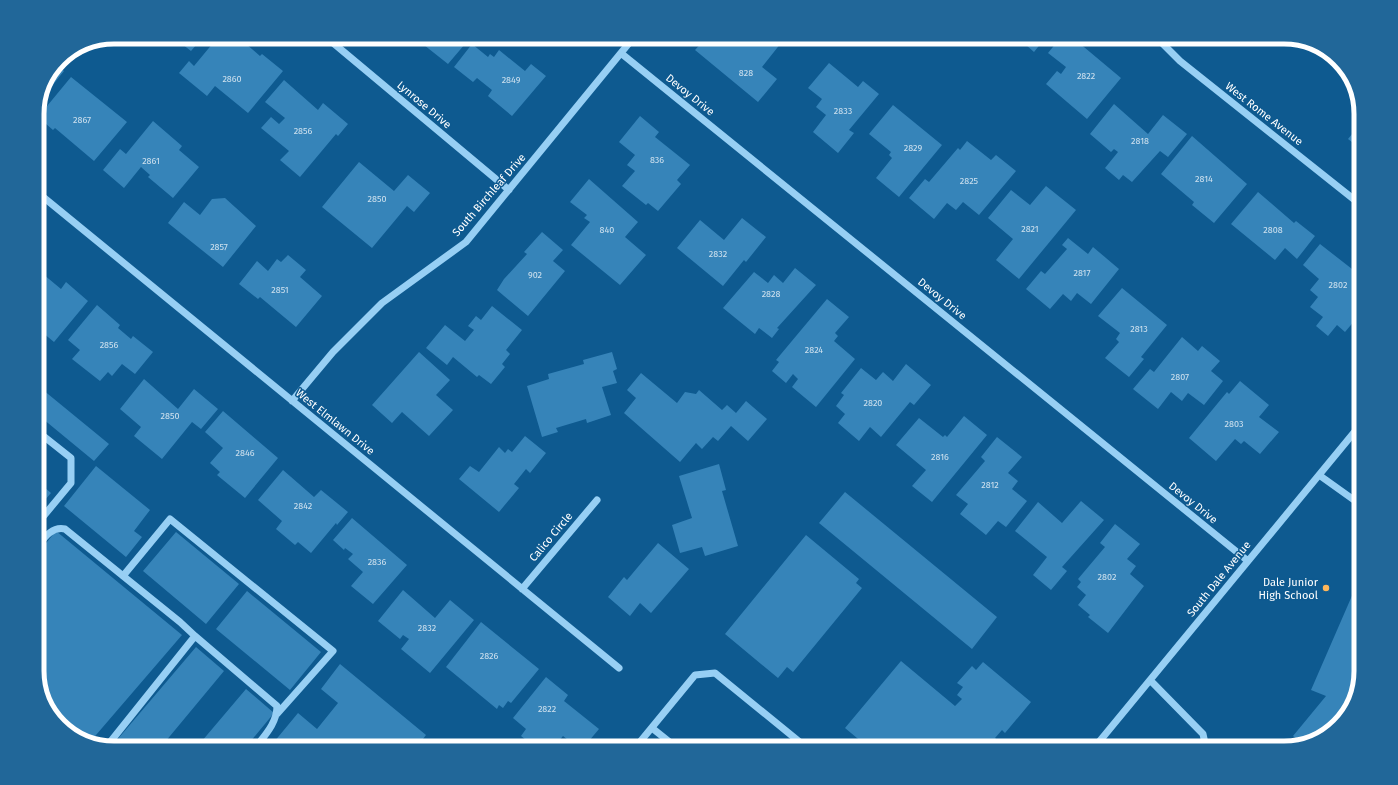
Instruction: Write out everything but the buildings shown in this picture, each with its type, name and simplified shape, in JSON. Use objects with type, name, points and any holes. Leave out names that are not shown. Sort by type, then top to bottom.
[{"type":"street","name":"Lynrose Drive","points":[[334,44],[509,190]]},
{"type":"street","name":"South Birchleaf Drive","points":[[292,401],[332,352],[382,303],[466,242],[629,44]]},
{"type":"street","name":"West Rome Avenue","points":[[1163,44],[1180,61],[1354,199]]},
{"type":"street","name":"Devoy Drive","points":[[622,54],[1248,561]]},
{"type":"street","name":"West Elmlawn Drive","points":[[44,198],[619,668]]},
{"type":"street","name":"South Dale Avenue","points":[[1100,741],[1354,432]]},
{"type":"street","points":[[44,436],[72,458],[71,483],[44,516]]},
{"type":"street","points":[[1319,475],[1354,500]]},
{"type":"street","name":"Calico Circle","points":[[522,590],[597,500]]},
{"type":"street","points":[[123,576],[170,519],[333,651],[277,714],[271,728],[261,741]]},
{"type":"street","points":[[44,540],[54,530],[60,528],[65,529],[180,622],[274,702],[277,706],[277,714]]},
{"type":"street","points":[[111,741],[195,636]]},
{"type":"street","points":[[641,741],[694,674],[715,673],[799,741]]},
{"type":"street","points":[[1150,680],[1203,734],[1204,741]]},
{"type":"street","points":[[652,728],[668,741]]},
{"type":"place","name":"Dale Junior High School","points":[[1326,588]]}]
